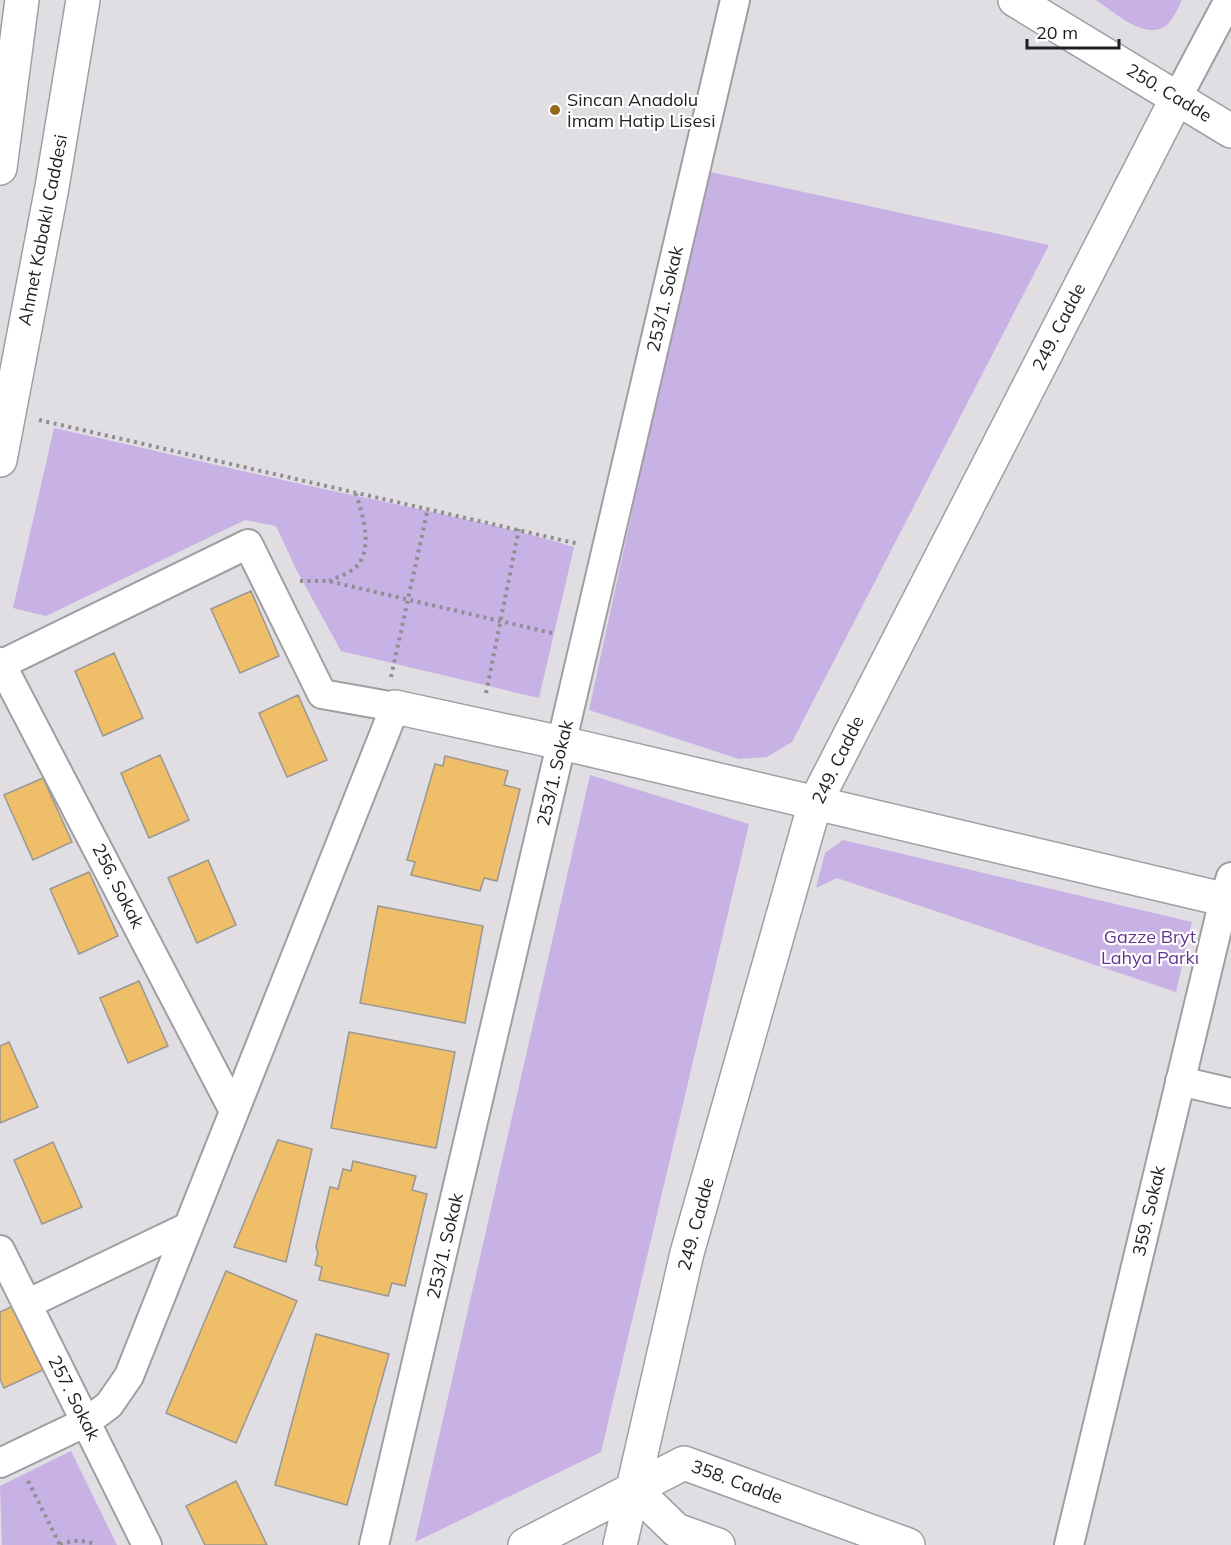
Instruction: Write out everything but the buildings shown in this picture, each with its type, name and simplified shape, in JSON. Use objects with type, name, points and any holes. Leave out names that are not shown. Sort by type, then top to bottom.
[{"type":"street","points":[[0,168],[22,0]]},
{"type":"street","name":"Ahmet Kabaklı Caddesi","points":[[0,460],[52,187],[83,0]]},
{"type":"street","name":"253/1. Sokak","points":[[374,1545],[735,0]]},
{"type":"street","name":"250. Cadde","points":[[1015,0],[1231,130]]},
{"type":"street","points":[[1177,98],[1229,0]]},
{"type":"street","name":"249. Cadde","points":[[620,1545],[687,1253],[815,803],[1177,98]]},
{"type":"street","points":[[1,664],[248,544],[322,694],[480,725],[815,803],[1229,892]]},
{"type":"street","name":"256. Sokak","points":[[1,664],[234,1111]]},
{"type":"street","points":[[8,1459],[86,1422],[109,1404],[129,1376],[390,706]]},
{"type":"street","name":"359. Sokak","points":[[1069,1545],[1180,1081],[1229,892]]},
{"type":"street","points":[[1180,1081],[1231,1093]]},
{"type":"street","points":[[27,1304],[188,1227]]},
{"type":"street","name":"257. Sokak","points":[[0,1250],[147,1545]]},
{"type":"street","name":"358. Cadde","points":[[525,1545],[684,1463],[908,1545]]},
{"type":"street","points":[[633,1488],[676,1530],[718,1545]]},
{"type":"path","points":[[9,412],[356,494],[519,529],[605,553]]},
{"type":"path","points":[[328,581],[353,570],[362,560],[365,531],[356,494]]},
{"type":"path","points":[[390,706],[408,600],[428,508]]},
{"type":"path","points":[[480,725],[519,529]]},
{"type":"path","points":[[267,581],[328,581],[586,641]]},
{"type":"path","points":[[8,1459],[60,1545],[76,1540],[96,1545]]},
{"type":"green space","points":[[1096,0],[1182,0],[1168,24],[1160,29],[1150,30],[1131,24]]},
{"type":"green space","points":[[706,171],[1049,245],[792,742],[767,757],[739,759],[589,710]]},
{"type":"green space","points":[[54,428],[464,519],[574,547],[539,698],[341,651],[296,569],[276,526],[245,520],[46,616],[13,608]]},
{"type":"green space","points":[[590,775],[749,824],[601,1452],[415,1542]]},
{"type":"green space","name":"Gazze Bryt Lahya Parkı","points":[[843,840],[1192,922],[1176,992],[837,878],[816,888],[825,853]]},
{"type":"green space","points":[[71,1451],[117,1545],[2,1545],[0,1486]]},
{"type":"place","name":"Sincan Anadolu İmam Hatip Lisesi","points":[[555,110]]}]
